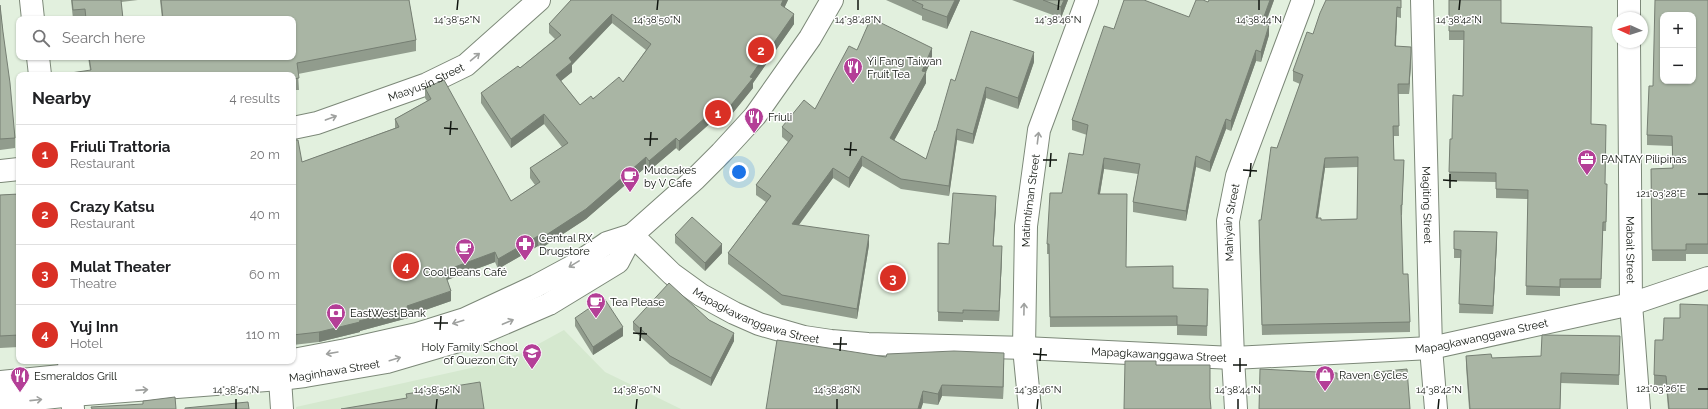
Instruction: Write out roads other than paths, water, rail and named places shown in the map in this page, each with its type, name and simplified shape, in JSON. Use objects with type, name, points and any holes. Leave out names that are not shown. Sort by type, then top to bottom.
[{"type":"street","points":[[31,0],[34,16]]},
{"type":"street","name":"Maayusin Street","points":[[296,128],[317,124],[427,84],[466,65],[539,0]]},
{"type":"street","name":"Maginhawa Street","points":[[0,403],[71,385],[102,374],[282,370],[305,376],[387,362],[479,334],[549,304],[618,262],[632,235],[695,179],[721,153],[755,116],[810,38],[832,0]]},
{"type":"street","name":"Matimtiman Street","points":[[1030,409],[1024,348],[1026,226],[1039,130],[1087,0]]},
{"type":"street","name":"Mahiyain Street","points":[[1236,409],[1228,222],[1238,176],[1303,0]]},
{"type":"street","name":"Magiting Street","points":[[1422,0],[1431,348],[1436,409]]},
{"type":"street","points":[[1629,0],[1629,12]]},
{"type":"street","name":"Mabait Street","points":[[1629,48],[1630,304],[1639,409]]},
{"type":"street","points":[[38,60],[40,72]]},
{"type":"street","points":[[0,171],[16,169]]},
{"type":"street","name":"Maginhawa Street","points":[[296,359],[417,334],[465,320],[555,275],[607,243],[632,235]]},
{"type":"street","name":"Mapagkawanggawa Street","points":[[632,235],[672,274],[701,295],[734,313],[778,330],[804,337],[838,342],[1024,348],[1233,358],[1431,348],[1630,304],[1708,278]]},
{"type":"street","points":[[282,370],[282,409]]},
{"type":"street","name":"Maginhawa Street","points":[[0,382],[71,385]]},
{"type":"place","name":"Crazy Katsu","points":[[761,50]]},
{"type":"place","name":"Yi Fang Taiwan Fruit Tea","points":[[853,84]]},
{"type":"place","name":"Friuli Trattoria","points":[[718,113]]},
{"type":"place","name":"Friuli","points":[[754,134]]},
{"type":"place","name":"PANTAY Pilipinas","points":[[1587,176]]},
{"type":"place","name":"Mudcakes by V Cafe","points":[[630,193]]},
{"type":"place","name":"Central RX Drugstore","points":[[525,261]]},
{"type":"place","name":"Cool Beans Café","points":[[465,265]]},
{"type":"place","name":"Yuj Inn","points":[[406,266]]},
{"type":"place","name":"Mulat Theater","points":[[893,278]]},
{"type":"place","name":"Tea Please","points":[[596,319]]},
{"type":"place","name":"EastWest Bank","points":[[336,330]]},
{"type":"place","name":"Holy Family School of Quezon City","points":[[532,370]]},
{"type":"place","name":"Raven Cycles","points":[[1325,392]]},
{"type":"place","name":"Esmeraldos Grill","points":[[20,393]]}]
